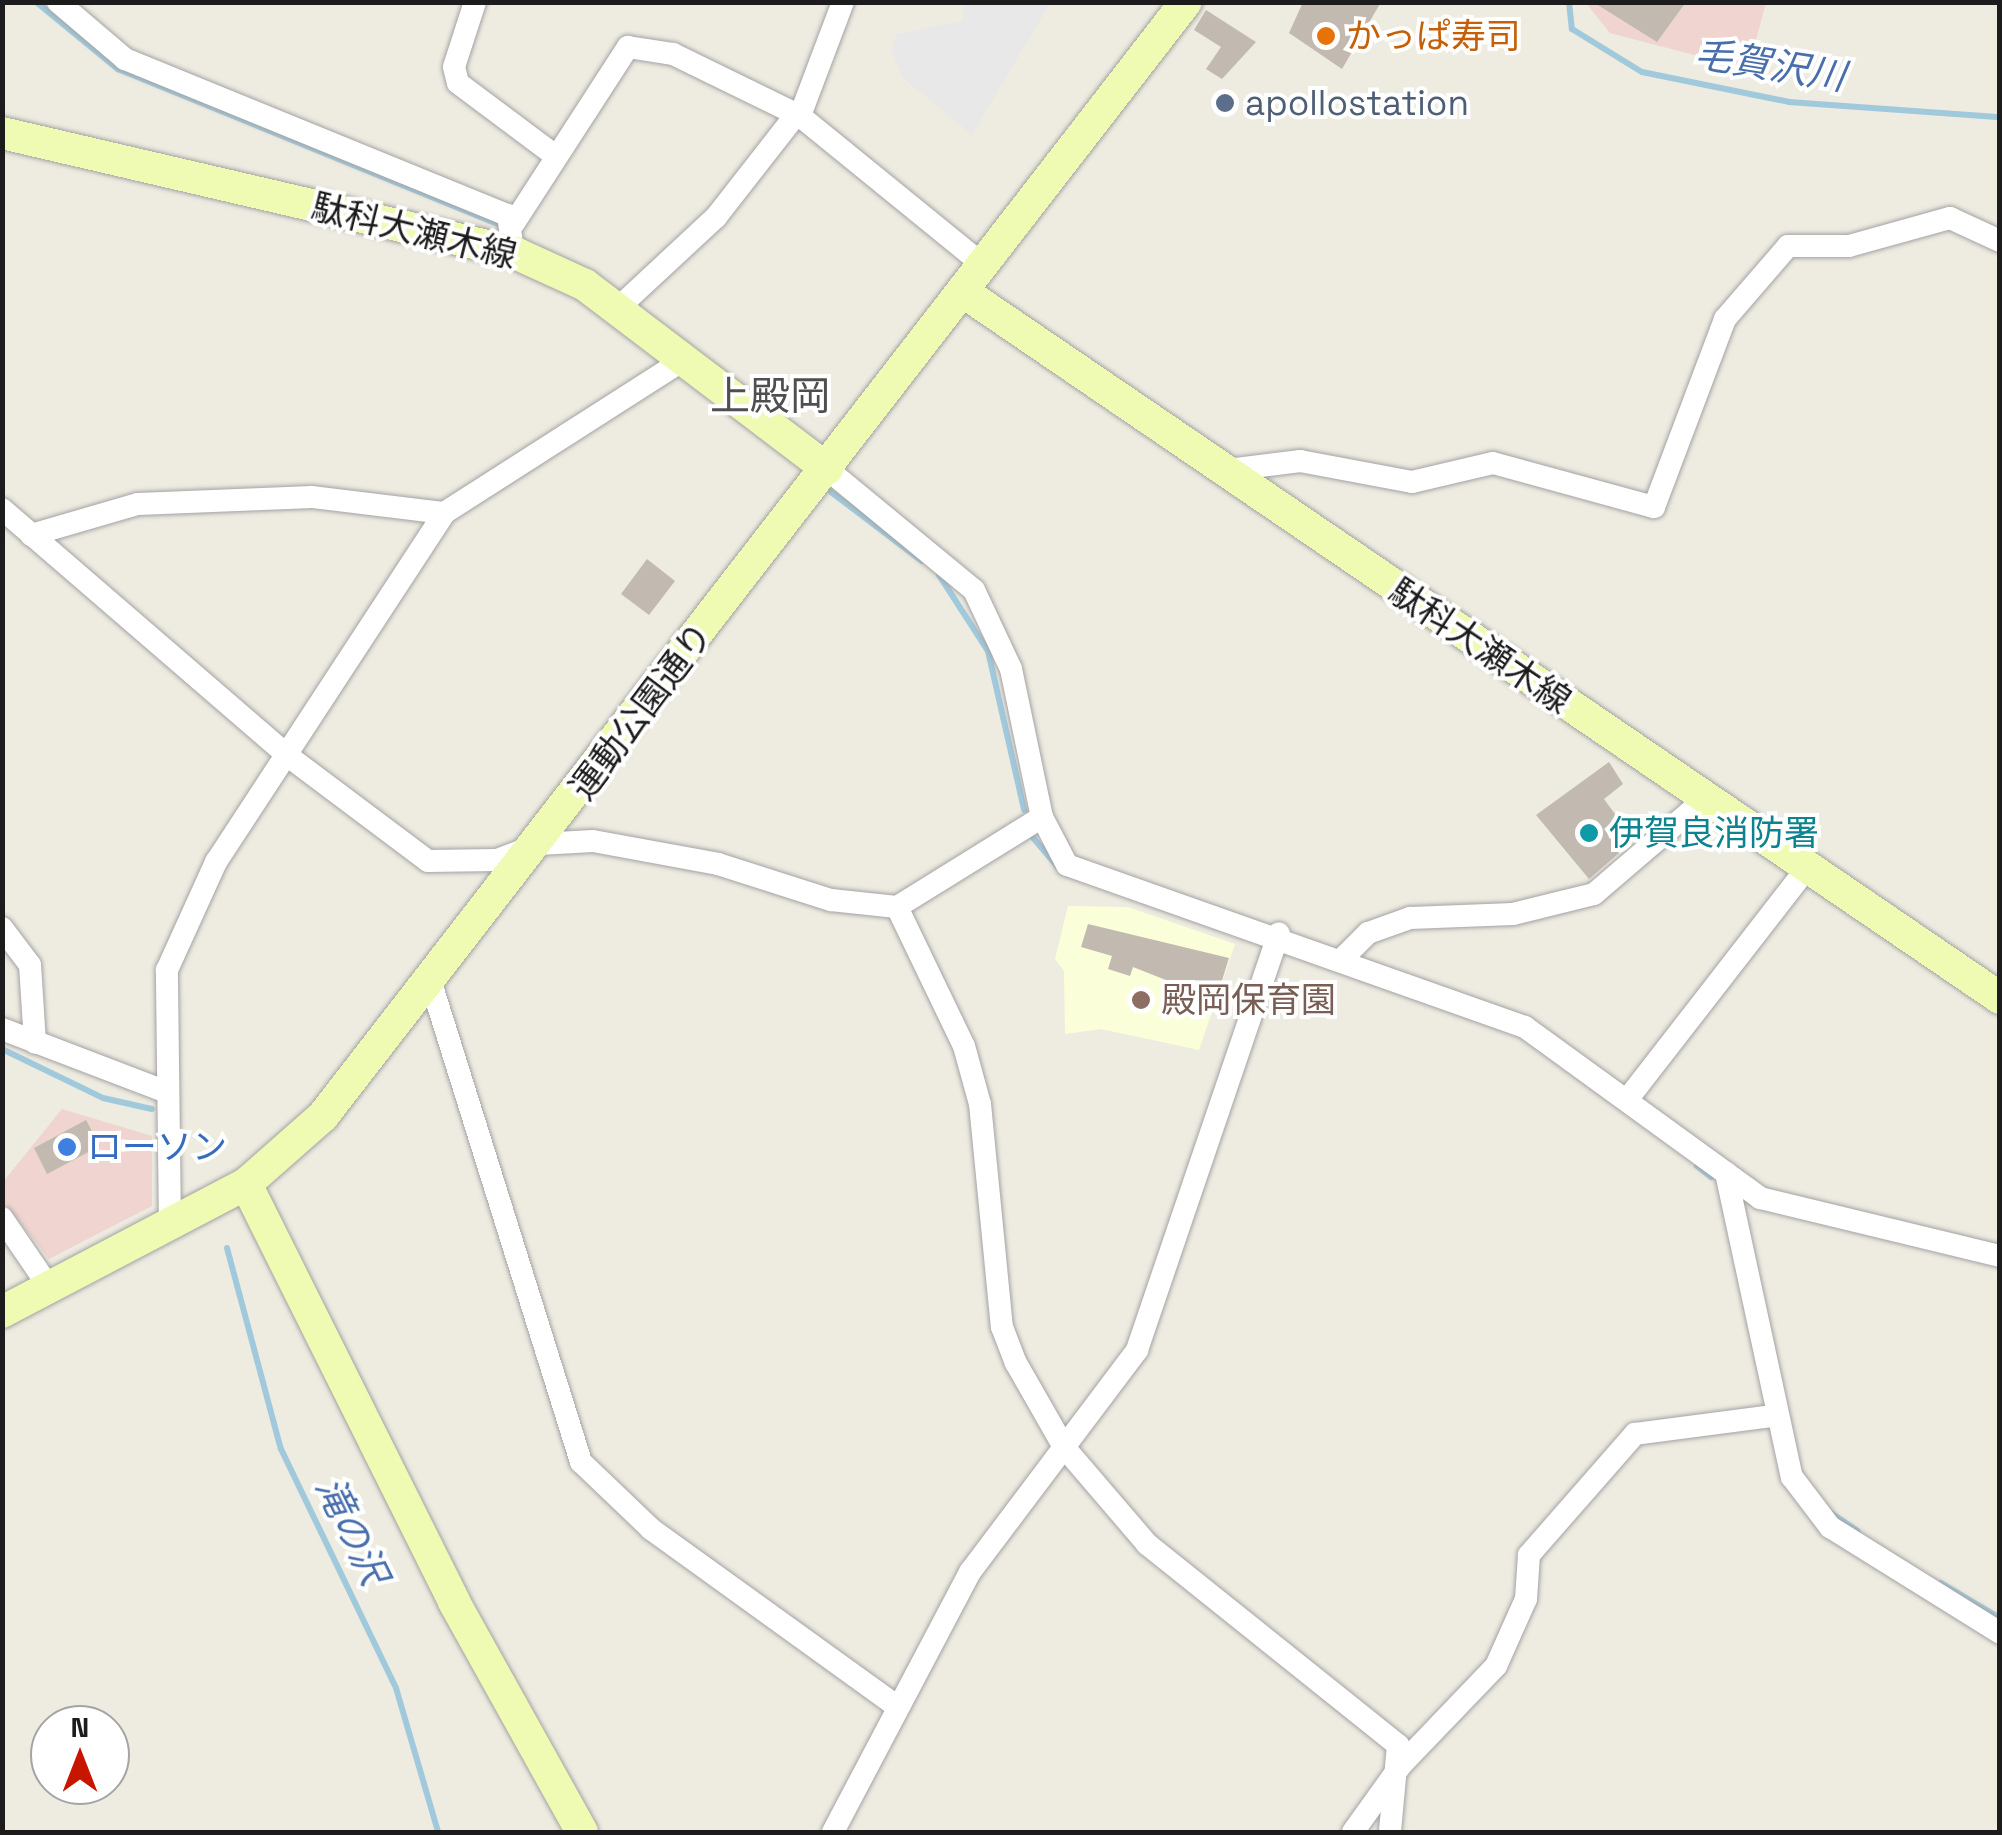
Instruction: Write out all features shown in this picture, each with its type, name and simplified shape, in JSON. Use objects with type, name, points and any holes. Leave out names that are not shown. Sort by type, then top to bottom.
[{"type":"main road","name":"運動公園通り","points":[[2,1312],[246,1184],[323,1116],[539,844],[1186,2]]},
{"type":"main road","name":"駄科大瀬木線","points":[[6,139],[514,238],[618,309],[827,469]]},
{"type":"main road","name":"駄科大瀬木線","points":[[962,291],[1220,471],[2000,998]]},
{"type":"main road","points":[[246,1184],[454,1602],[582,1832]]},
{"type":"street","points":[[58,2],[125,59],[514,238],[553,154],[628,47],[673,54],[798,116],[971,255]]},
{"type":"street","points":[[475,2],[454,66],[458,82],[553,154]]},
{"type":"street","points":[[618,309],[716,216],[798,116],[842,2]]},
{"type":"street","points":[[1220,471],[1300,461],[1412,482],[1493,463],[1654,507],[1725,319],[1788,246],[1850,246],[1950,218],[2000,242]]},
{"type":"street","points":[[170,1227],[162,1090],[167,970],[178,934],[444,513],[685,359]]},
{"type":"street","points":[[827,469],[974,590],[1011,668],[1042,817],[1067,865],[1279,934],[1525,1028],[1630,1096],[1760,1198],[2000,1256]]},
{"type":"street","points":[[31,534],[138,504],[312,497],[444,513]]},
{"type":"street","points":[[2,508],[288,756],[428,861],[497,860],[539,844],[656,849],[797,892],[897,907],[1042,817]]},
{"type":"street","points":[[1344,958],[1368,933],[1410,918],[1512,914],[1594,894],[1706,799]]},
{"type":"street","points":[[1630,1096],[1807,868]]},
{"type":"street","points":[[897,907],[957,1029],[980,1104],[1002,1327],[1064,1447],[1147,1544],[1398,1745],[1401,1765],[1390,1832]]},
{"type":"street","points":[[2,928],[30,964],[35,1043]]},
{"type":"street","points":[[833,1832],[895,1705],[970,1572],[1137,1350],[1279,934]]},
{"type":"street","points":[[430,983],[581,1462],[651,1529],[895,1705]]},
{"type":"street","points":[[2,1029],[162,1090]]},
{"type":"street","points":[[1726,1173],[1772,1416],[1792,1477],[1830,1528],[2000,1633]]},
{"type":"street","points":[[2,1218],[49,1287]]},
{"type":"street","points":[[1352,1832],[1401,1765],[1496,1666],[1526,1599],[1529,1554],[1635,1434],[1772,1416]]},
{"type":"shaded area","points":[[963,3],[1049,5],[972,135],[902,77],[891,49],[897,34],[963,21]]},
{"type":"shaded area","points":[[1586,3],[1766,3],[1748,69],[1610,33]]},
{"type":"shaded area","name":"殿岡保育園","points":[[1068,906],[1128,907],[1235,944],[1199,1050],[1101,1029],[1065,1034],[1064,971],[1055,959]]},
{"type":"shaded area","points":[[62,1109],[152,1136],[152,1206],[49,1259],[3,1200],[3,1182]]},
{"type":"building","name":"かっぱ寿司","points":[[1303,2],[1381,2],[1342,69],[1289,33]]},
{"type":"building","points":[[1593,2],[1686,2],[1657,42]]},
{"type":"building","points":[[1206,10],[1256,42],[1222,79],[1206,69],[1221,47],[1194,30]]},
{"type":"building","points":[[647,559],[675,581],[649,615],[621,594]]},
{"type":"building","name":"伊賀良消防署","points":[[1609,762],[1623,784],[1604,799],[1634,840],[1589,879],[1536,815]]},
{"type":"building","points":[[1088,924],[1229,958],[1216,1000],[1133,967],[1130,976],[1108,969],[1112,956],[1081,947]]},
{"type":"building","name":"ローソン","points":[[86,1120],[100,1146],[47,1174],[34,1148]]},
{"type":"waterway","points":[[36,2],[118,69],[503,226]]},
{"type":"waterway","name":"毛賀沢川","points":[[1569,2],[1572,29],[1642,72],[1789,102],[2000,117]]},
{"type":"waterway","points":[[831,492],[922,561]]},
{"type":"waterway","points":[[939,575],[988,651],[1024,810]]},
{"type":"waterway","points":[[1029,833],[1063,873]]},
{"type":"waterway","name":"滝の沢","points":[[2,1049],[103,1098],[152,1109]]},
{"type":"waterway","points":[[1697,1166],[1711,1177]]},
{"type":"waterway","name":"滝の沢","points":[[227,1248],[281,1449],[396,1688],[438,1832]]},
{"type":"waterway","points":[[1831,1513],[1858,1531]]},
{"type":"waterway","points":[[1941,1583],[2000,1618]]},
{"type":"place","name":"かっぱ寿司","points":[[1326,36]]},
{"type":"place","name":"apollostation","points":[[1225,103]]},
{"type":"place","name":"伊賀良消防署","points":[[1589,833]]},
{"type":"place","name":"殿岡保育園","points":[[1141,1000]]},
{"type":"place","name":"ローソン","points":[[67,1147]]},
{"type":"district","name":"上殿岡","points":[[770,397]]}]
